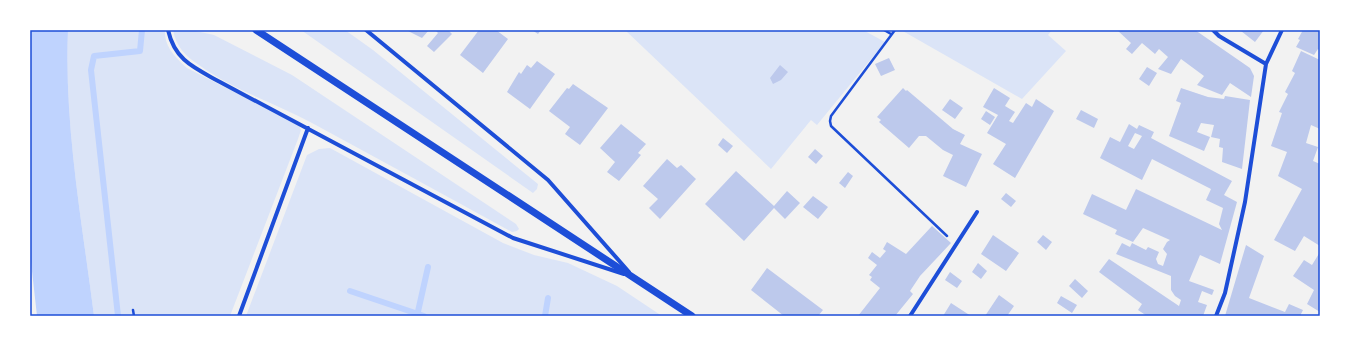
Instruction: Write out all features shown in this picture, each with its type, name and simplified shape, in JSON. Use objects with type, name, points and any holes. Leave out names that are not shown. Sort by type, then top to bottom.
[{"type":"street","points":[[168,30],[174,50],[184,60],[214,79],[513,238],[633,277]]},
{"type":"street","points":[[256,30],[692,316]]},
{"type":"street","points":[[366,30],[548,180],[633,277]]},
{"type":"street","points":[[1213,30],[1219,36],[1266,64]]},
{"type":"street","points":[[1216,316],[1225,293],[1245,202],[1266,64],[1282,30]]},
{"type":"street","points":[[239,316],[308,128]]},
{"type":"street","points":[[910,316],[977,212]]},
{"type":"path","points":[[884,30],[891,34]]},
{"type":"path","points":[[895,30],[831,116],[831,126],[955,244]]},
{"type":"path","points":[[133,310],[134,316]]},
{"type":"shaded area","points":[[68,30],[165,30],[166,42],[175,56],[187,68],[299,125],[301,130],[298,139],[230,316],[94,316],[71,138],[67,66]]},
{"type":"shaded area","points":[[173,30],[191,30],[214,35],[292,75],[516,224],[519,229],[512,232],[312,123],[212,74],[185,54],[176,41]]},
{"type":"shaded area","points":[[301,30],[345,30],[373,50],[538,184],[537,189],[533,193]]},
{"type":"shaded area","points":[[625,30],[863,30],[885,42],[817,125],[811,120],[771,169]]},
{"type":"shaded area","points":[[901,30],[1052,30],[1048,35],[1066,51],[1022,99]]},
{"type":"shaded area","points":[[330,148],[503,243],[534,255],[568,263],[617,286],[662,316],[246,316],[307,155],[319,149]]},
{"type":"water","points":[[30,30],[68,30],[67,66],[71,138],[94,316],[37,316],[30,253]]},
{"type":"building","points":[[406,30],[429,30],[422,38]]},
{"type":"building","points":[[448,30],[452,34],[434,52],[427,46],[438,33],[436,31]]},
{"type":"building","points":[[479,30],[496,30],[508,39],[483,73],[460,55]]},
{"type":"building","points":[[532,30],[541,30],[538,34]]},
{"type":"building","points":[[1117,30],[1195,30],[1250,68],[1254,76],[1251,97],[1230,83],[1222,95],[1197,85],[1204,76],[1181,59],[1171,74],[1158,69],[1168,57],[1159,49],[1155,54],[1142,43],[1132,54],[1126,49],[1131,43]]},
{"type":"building","points":[[1264,30],[1255,42],[1241,31]]},
{"type":"building","points":[[1303,30],[1320,30],[1320,50],[1318,49],[1314,55],[1296,47]]},
{"type":"building","points":[[1301,51],[1320,60],[1320,129],[1311,125],[1306,143],[1318,147],[1313,161],[1320,164],[1320,246],[1304,236],[1295,251],[1274,240],[1302,189],[1278,176],[1287,152],[1271,146],[1282,113],[1279,112],[1288,94],[1285,92],[1295,73],[1292,71]]},
{"type":"building","points":[[889,58],[895,70],[881,76],[875,64]]},
{"type":"building","points":[[537,61],[555,74],[530,109],[507,92],[519,72],[521,74],[527,65],[531,68]]},
{"type":"building","points":[[780,65],[788,72],[781,80],[773,84],[770,78]]},
{"type":"building","points":[[1147,67],[1157,73],[1149,86],[1139,79]]},
{"type":"building","points":[[573,84],[608,108],[580,145],[565,134],[570,127],[549,111],[567,88],[569,89]]},
{"type":"building","points":[[903,88],[953,129],[965,135],[960,144],[982,154],[966,187],[943,176],[953,155],[943,150],[926,136],[919,136],[909,148],[879,122],[881,120],[877,117]]},
{"type":"building","points":[[994,88],[1010,98],[1005,106],[1015,112],[1009,121],[1013,123],[1026,103],[1032,107],[1036,99],[1054,111],[1015,178],[993,164],[1006,144],[987,133],[998,115],[983,107]]},
{"type":"building","points":[[1181,88],[1208,97],[1224,99],[1225,96],[1250,100],[1242,169],[1222,162],[1223,148],[1219,147],[1220,139],[1211,137],[1214,125],[1201,123],[1197,132],[1210,137],[1204,151],[1169,136],[1181,103],[1176,101]]},
{"type":"building","points":[[950,99],[963,108],[955,119],[942,110]]},
{"type":"building","points":[[1081,110],[1098,119],[1094,128],[1076,119]]},
{"type":"building","points":[[986,111],[995,117],[990,125],[981,119]]},
{"type":"building","points":[[621,124],[646,144],[638,153],[641,155],[619,181],[607,172],[615,162],[600,148]]},
{"type":"building","points":[[1129,124],[1137,129],[1139,125],[1154,132],[1151,138],[1232,181],[1224,195],[1237,202],[1220,264],[1200,255],[1189,281],[1214,290],[1212,295],[1202,291],[1198,302],[1207,305],[1203,316],[1147,316],[1138,310],[1142,304],[1099,272],[1109,259],[1179,306],[1181,300],[1175,296],[1171,290],[1171,276],[1116,254],[1122,243],[1130,247],[1132,243],[1146,250],[1148,247],[1159,252],[1156,259],[1158,264],[1163,266],[1167,254],[1163,249],[1170,240],[1143,228],[1133,242],[1115,234],[1117,230],[1083,214],[1092,194],[1126,210],[1136,189],[1222,230],[1219,224],[1223,208],[1206,200],[1211,189],[1152,159],[1142,180],[1100,158],[1110,137],[1120,142]],"holes":[[[1135,133],[1142,136],[1134,149],[1128,146]]]},
{"type":"building","points":[[723,138],[733,146],[727,153],[718,145]]},
{"type":"building","points":[[815,149],[823,156],[816,164],[808,157]]},
{"type":"building","points":[[667,159],[677,168],[681,165],[696,179],[660,219],[649,208],[658,199],[643,186]]},
{"type":"building","points":[[736,171],[774,206],[787,191],[800,203],[785,219],[774,208],[744,241],[705,204]]},
{"type":"building","points":[[848,172],[853,176],[845,188],[839,183]]},
{"type":"building","points":[[1006,193],[1016,201],[1011,207],[1001,199]]},
{"type":"building","points":[[813,196],[828,207],[818,219],[803,207]]},
{"type":"building","points":[[932,226],[951,243],[920,276],[910,291],[913,294],[895,316],[858,316],[880,288],[870,280],[872,277],[869,275],[877,265],[868,258],[872,252],[880,258],[886,251],[883,249],[887,242],[906,254]]},
{"type":"building","points":[[993,235],[1019,253],[1006,271],[981,254]]},
{"type":"building","points":[[1043,235],[1052,242],[1046,250],[1037,242]]},
{"type":"building","points":[[1246,245],[1264,256],[1249,298],[1285,312],[1289,304],[1303,310],[1300,316],[1225,316]]},
{"type":"building","points":[[1320,252],[1320,312],[1307,304],[1314,290],[1293,276],[1304,260],[1312,265]]},
{"type":"building","points":[[978,263],[987,271],[981,279],[972,272]]},
{"type":"building","points":[[767,268],[823,310],[818,316],[784,316],[751,290]]},
{"type":"building","points":[[950,272],[962,281],[957,288],[945,280]]},
{"type":"building","points":[[1075,279],[1088,291],[1082,298],[1069,286]]},
{"type":"building","points":[[999,295],[1014,306],[1007,316],[985,316]]},
{"type":"building","points":[[1061,296],[1077,305],[1072,313],[1057,303]]},
{"type":"building","points":[[951,303],[971,316],[943,316]]},
{"type":"waterway","points":[[118,316],[91,70],[94,56],[140,51],[142,30]]},
{"type":"waterway","points":[[417,316],[428,267]]},
{"type":"waterway","points":[[350,291],[424,316]]},
{"type":"waterway","points":[[545,316],[548,298]]}]
